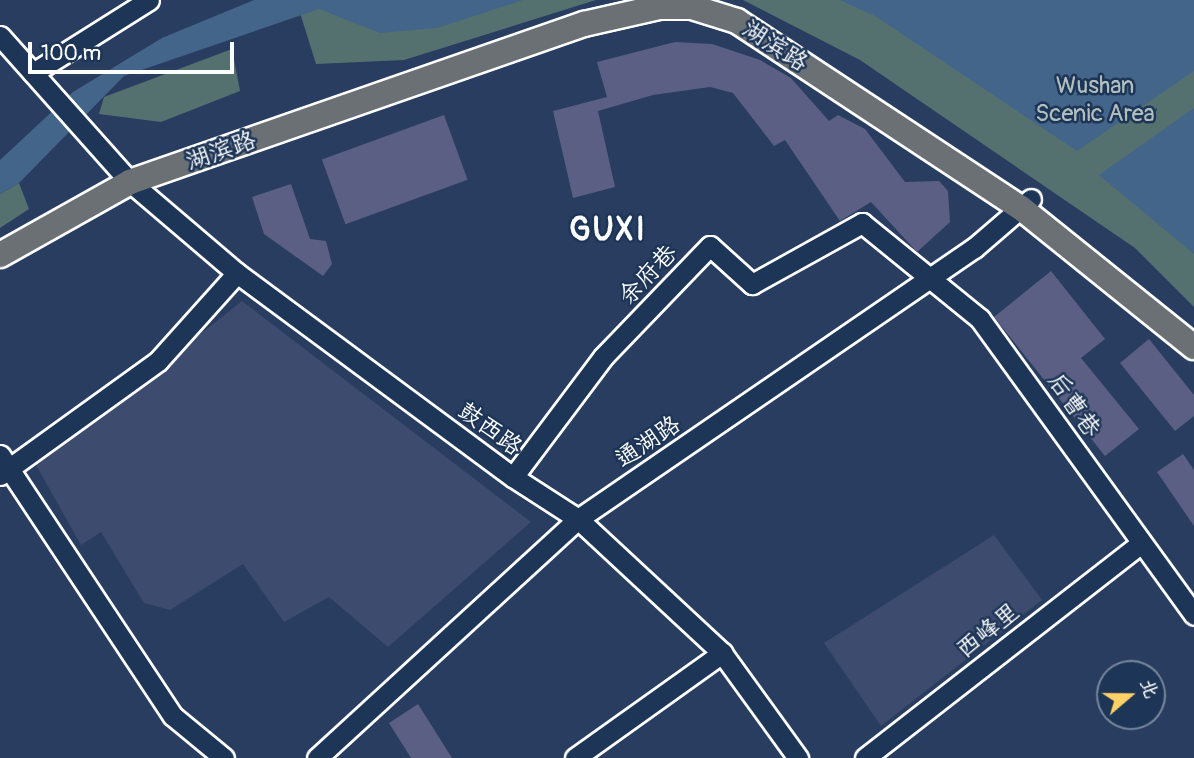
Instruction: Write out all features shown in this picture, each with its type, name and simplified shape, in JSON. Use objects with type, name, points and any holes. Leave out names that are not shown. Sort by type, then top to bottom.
[{"type":"main road","name":"湖滨路","points":[[125,177],[431,59],[621,0]]},
{"type":"main road","name":"湖滨路","points":[[725,0],[764,19],[1026,204],[1194,330]]},
{"type":"main road","name":"湖滨路","points":[[125,177],[584,24],[659,7],[692,7],[737,20],[1026,204],[1194,347]]},
{"type":"main road","points":[[0,238],[125,177]]},
{"type":"main road","points":[[0,255],[125,177]]},
{"type":"street","points":[[33,73],[149,0]]},
{"type":"street","name":"鼓西路","points":[[0,36],[96,141],[125,177],[237,273],[513,477],[578,519],[722,653],[798,758]]},
{"type":"street","name":"通湖路","points":[[317,758],[578,519],[929,278],[1026,204]]},
{"type":"street","name":"余府巷","points":[[513,477],[603,358],[710,246],[751,284],[862,223],[887,248]]},
{"type":"street","name":"后曹巷","points":[[887,248],[966,303],[1003,346],[1194,615]]},
{"type":"street","points":[[224,758],[173,716],[3,466],[158,361],[237,273]]},
{"type":"street","name":"西峰里","points":[[865,758],[1141,543]]},
{"type":"street","points":[[575,758],[722,653]]},
{"type":"shaded area","points":[[254,0],[523,0],[437,28],[380,33],[319,9],[124,76],[19,183],[0,194],[0,160],[73,92],[162,38]]},
{"type":"shaded area","points":[[840,0],[1194,0],[1194,71],[1077,151],[875,16]]},
{"type":"shaded area","points":[[1194,108],[1194,254],[1099,175]]},
{"type":"shaded area","points":[[242,301],[531,522],[388,647],[329,597],[284,622],[243,564],[170,610],[144,603],[101,532],[81,545],[36,465]]},
{"type":"shaded area","points":[[994,535],[1042,600],[881,726],[824,643]]},
{"type":"green space","points":[[296,0],[596,0],[404,60],[316,64]]},
{"type":"green space","name":"Wushan Scenic Area","points":[[743,0],[1194,0],[1194,307],[1135,248],[860,60]]},
{"type":"green space","points":[[232,49],[240,91],[161,122],[99,114],[104,97]]},
{"type":"green space","points":[[19,183],[29,209],[0,228],[0,194]]},
{"type":"building","points":[[675,42],[712,44],[760,60],[791,78],[829,121],[838,115],[865,129],[905,182],[939,181],[948,191],[950,222],[917,252],[871,202],[840,221],[785,140],[774,146],[733,93],[710,87],[653,95],[598,111],[615,187],[573,198],[553,111],[607,97],[597,62]]},
{"type":"building","points":[[444,115],[468,180],[345,224],[322,159]]},
{"type":"building","points":[[291,184],[310,239],[326,241],[332,264],[323,276],[264,234],[252,197]]},
{"type":"building","points":[[1051,271],[1105,339],[1081,358],[1139,429],[1105,456],[994,317]]},
{"type":"building","points":[[1149,339],[1194,395],[1194,416],[1175,431],[1120,363]]},
{"type":"building","points":[[1183,454],[1194,470],[1194,526],[1157,472]]},
{"type":"building","points":[[418,704],[452,758],[411,758],[389,723]]},
{"type":"district","name":"GUXI","points":[[608,230]]}]
